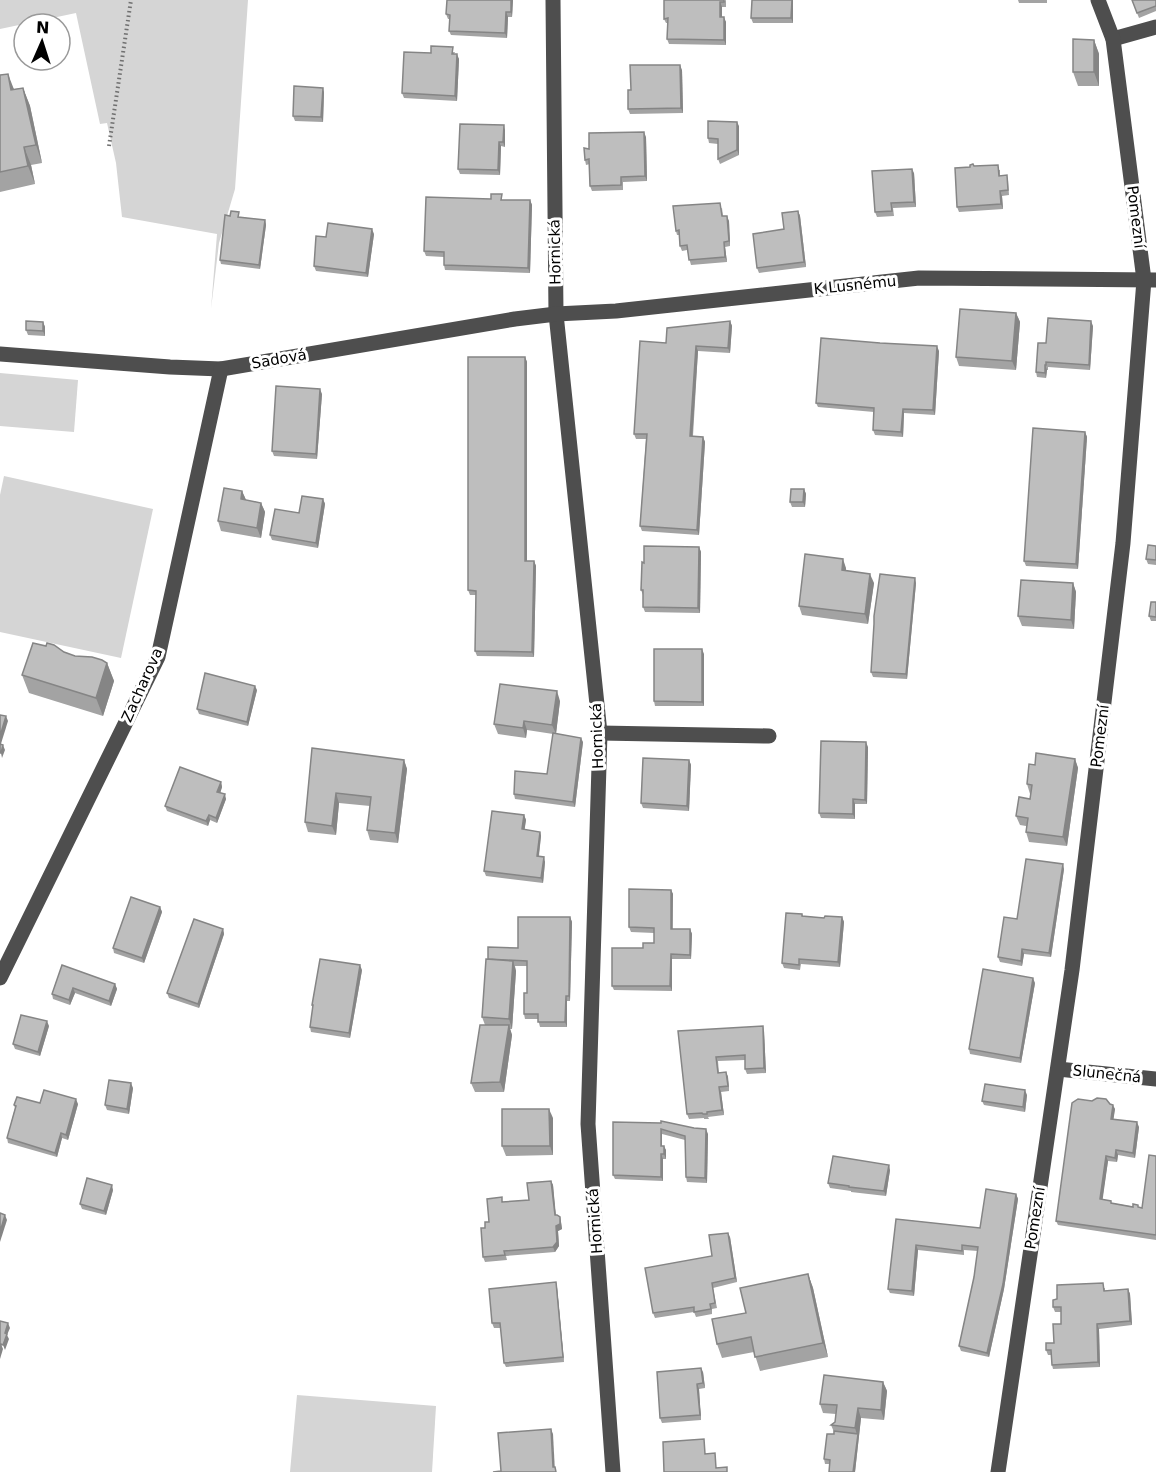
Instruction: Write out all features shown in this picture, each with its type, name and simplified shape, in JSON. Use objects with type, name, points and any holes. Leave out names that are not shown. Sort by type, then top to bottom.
[{"type":"street","name":"Hornická","points":[[553,0],[556,315],[600,733],[588,1124],[614,1472]]},
{"type":"street","name":"Pomezní","points":[[998,1472],[1072,970],[1123,543],[1150,280],[1113,39],[1098,0]]},
{"type":"street","points":[[1113,39],[1156,27]]},
{"type":"street","name":"K Lusnému","points":[[556,315],[616,311],[919,278],[1150,280]]},
{"type":"street","name":"Sadová","points":[[0,354],[221,369],[515,319],[556,315]]},
{"type":"street","name":"Zacharova","points":[[0,978],[158,657],[221,369]]},
{"type":"street","points":[[600,733],[769,736]]},
{"type":"street","name":"Slunečná","points":[[1058,1068],[1156,1079]]},
{"type":"path","points":[[109,146],[131,0]]},
{"type":"shaded area","points":[[0,0],[248,0],[235,189],[219,243],[211,309],[217,234],[122,217],[116,163],[107,123],[100,124],[76,13],[12,12],[12,26],[0,29]]},
{"type":"shaded area","points":[[0,373],[78,380],[74,432],[0,426]]},
{"type":"shaded area","points":[[4,476],[153,509],[121,658],[0,632],[0,495]]},
{"type":"shaded area","points":[[297,1395],[436,1406],[432,1472],[290,1472]]},
{"type":"building","points":[[447,0],[511,0],[511,12],[506,12],[505,33],[449,31],[450,15],[446,14]]},
{"type":"building","points":[[664,0],[724,0],[720,2],[720,17],[724,17],[724,40],[667,39],[668,18],[664,19]]},
{"type":"building","points":[[752,0],[792,0],[791,18],[751,18]]},
{"type":"building","points":[[1132,0],[1156,0],[1156,6],[1137,13]]},
{"type":"building","points":[[1073,39],[1094,40],[1094,72],[1073,72]]},
{"type":"building","points":[[431,46],[453,47],[452,54],[457,54],[455,96],[402,93],[404,52],[431,53]]},
{"type":"building","points":[[630,65],[680,65],[681,108],[628,109],[628,90],[631,90]]},
{"type":"building","points":[[8,74],[11,90],[23,88],[36,145],[24,147],[28,166],[0,172],[0,75]]},
{"type":"building","points":[[294,86],[323,88],[321,117],[293,116]]},
{"type":"building","points":[[708,121],[737,122],[737,150],[718,159],[718,139],[708,138]]},
{"type":"building","points":[[460,124],[504,125],[503,142],[499,142],[498,170],[458,169]]},
{"type":"building","points":[[644,132],[645,176],[621,177],[621,185],[590,186],[589,159],[585,160],[584,148],[589,149],[589,133]]},
{"type":"building","points":[[973,164],[974,166],[998,165],[999,176],[1007,175],[1008,190],[1000,191],[1001,204],[957,207],[955,168],[970,167]]},
{"type":"building","points":[[912,169],[914,202],[891,203],[892,211],[875,212],[872,171]]},
{"type":"building","points":[[491,194],[502,194],[501,200],[530,200],[528,268],[444,265],[444,252],[424,251],[426,197],[491,199]]},
{"type":"building","points":[[720,203],[722,216],[727,216],[729,241],[724,242],[725,257],[689,260],[687,245],[680,246],[673,206]]},
{"type":"building","points":[[231,211],[239,212],[238,217],[265,220],[259,265],[220,260],[225,215],[230,216]]},
{"type":"building","points":[[798,211],[804,262],[757,268],[753,234],[784,229],[782,213]]},
{"type":"building","points":[[328,223],[372,229],[366,273],[314,266],[316,236],[326,237]]},
{"type":"building","points":[[960,309],[1016,313],[1012,361],[956,357]]},
{"type":"building","points":[[1048,318],[1091,321],[1089,365],[1046,362],[1045,373],[1036,372],[1038,343],[1046,343]]},
{"type":"building","points":[[26,321],[43,322],[43,331],[26,330]]},
{"type":"building","points":[[730,321],[728,348],[696,346],[690,436],[703,437],[697,530],[640,526],[647,434],[634,434],[640,341],[666,343],[667,328]]},
{"type":"building","points":[[821,338],[937,346],[933,410],[903,409],[901,432],[873,430],[874,408],[816,403]]},
{"type":"building","points":[[468,357],[525,357],[525,561],[534,561],[532,652],[475,651],[476,591],[468,590]]},
{"type":"building","points":[[276,386],[320,389],[316,454],[272,451]]},
{"type":"building","points":[[1033,428],[1085,432],[1076,564],[1024,561]]},
{"type":"building","points":[[224,488],[242,491],[241,499],[261,503],[257,528],[218,521]]},
{"type":"building","points":[[791,489],[804,489],[803,502],[790,502]]},
{"type":"building","points":[[302,496],[323,499],[316,543],[270,535],[275,509],[299,513]]},
{"type":"building","points":[[1148,545],[1156,546],[1156,560],[1146,559]]},
{"type":"building","points":[[644,546],[699,547],[698,608],[643,607],[643,590],[641,590]]},
{"type":"building","points":[[805,554],[843,559],[842,570],[870,574],[865,614],[799,606]]},
{"type":"building","points":[[880,574],[915,578],[906,674],[871,672],[874,616]]},
{"type":"building","points":[[1021,580],[1073,583],[1071,620],[1018,616]]},
{"type":"building","points":[[1151,602],[1156,602],[1156,617],[1149,616]]},
{"type":"building","points":[[33,643],[46,646],[47,643],[75,656],[92,657],[107,663],[96,698],[22,675]]},
{"type":"building","points":[[654,649],[702,649],[702,702],[654,701]]},
{"type":"building","points":[[205,673],[255,686],[247,722],[197,709]]},
{"type":"building","points":[[500,684],[557,691],[552,725],[524,721],[523,728],[494,724]]},
{"type":"building","points":[[0,715],[6,716],[0,736]]},
{"type":"building","points":[[553,733],[581,738],[573,802],[514,794],[515,771],[547,774]]},
{"type":"building","points":[[821,741],[866,742],[865,800],[853,799],[853,814],[819,813]]},
{"type":"building","points":[[312,748],[404,760],[395,833],[367,830],[371,797],[336,793],[332,826],[305,822]]},
{"type":"building","points":[[1036,753],[1075,759],[1063,837],[1026,832],[1028,818],[1016,816],[1019,797],[1030,799],[1032,785],[1027,784],[1029,764],[1035,765]]},
{"type":"building","points":[[643,758],[689,760],[687,806],[641,803]]},
{"type":"building","points":[[180,767],[221,782],[217,792],[225,794],[216,818],[209,815],[206,821],[165,806]]},
{"type":"building","points":[[492,811],[524,815],[522,829],[540,832],[537,856],[544,857],[541,878],[484,871]]},
{"type":"building","points":[[1026,859],[1063,864],[1049,953],[1022,949],[1021,961],[998,957],[1004,917],[1017,919]]},
{"type":"building","points":[[629,889],[671,890],[671,929],[690,929],[690,955],[671,954],[670,986],[612,986],[612,948],[643,948],[643,943],[654,943],[654,928],[629,927]]},
{"type":"building","points":[[131,897],[160,907],[142,958],[113,948]]},
{"type":"building","points":[[786,913],[824,918],[825,916],[842,917],[838,962],[799,959],[799,965],[782,963]]},
{"type":"building","points":[[518,917],[570,917],[569,996],[566,996],[565,1022],[538,1022],[538,1014],[524,1014],[524,993],[527,993],[527,961],[488,959],[488,947],[518,948]]},
{"type":"building","points":[[194,919],[223,929],[198,1004],[167,993]]},
{"type":"building","points":[[320,959],[360,965],[349,1033],[310,1027]]},
{"type":"building","points":[[486,959],[513,961],[509,1019],[482,1017]]},
{"type":"building","points":[[62,965],[115,984],[109,1001],[73,988],[69,1000],[52,994]]},
{"type":"building","points":[[983,969],[1033,978],[1020,1058],[969,1049]]},
{"type":"building","points":[[21,1015],[47,1021],[38,1052],[13,1044]]},
{"type":"building","points":[[480,1025],[509,1025],[500,1082],[471,1083]]},
{"type":"building","points":[[763,1026],[764,1068],[745,1069],[745,1055],[716,1057],[718,1073],[726,1072],[728,1086],[719,1087],[722,1110],[707,1112],[707,1114],[687,1114],[678,1031]]},
{"type":"building","points":[[109,1080],[131,1083],[127,1109],[105,1105]]},
{"type":"building","points":[[985,1084],[1025,1090],[1023,1107],[982,1101]]},
{"type":"building","points":[[44,1090],[76,1099],[66,1135],[61,1133],[55,1153],[7,1138],[17,1097],[40,1103]]},
{"type":"building","points":[[1097,1098],[1106,1099],[1113,1105],[1111,1119],[1137,1122],[1133,1153],[1116,1150],[1115,1158],[1106,1156],[1100,1199],[1133,1207],[1133,1204],[1138,1205],[1142,1208],[1149,1155],[1156,1156],[1156,1235],[1056,1221],[1072,1103],[1078,1099],[1092,1101]]},
{"type":"building","points":[[502,1109],[549,1109],[550,1146],[502,1146]]},
{"type":"building","points":[[661,1121],[706,1129],[705,1178],[686,1177],[685,1136],[661,1129],[661,1146],[664,1146],[664,1154],[661,1154],[661,1177],[613,1175],[613,1122],[661,1123]]},
{"type":"building","points":[[833,1156],[889,1165],[884,1191],[828,1183]]},
{"type":"building","points":[[87,1178],[112,1185],[104,1211],[80,1204]]},
{"type":"building","points":[[551,1181],[555,1215],[560,1217],[560,1224],[556,1226],[557,1242],[553,1247],[504,1251],[505,1255],[483,1257],[481,1228],[485,1228],[485,1222],[489,1222],[487,1199],[502,1197],[502,1202],[529,1200],[527,1183]]},
{"type":"building","points":[[986,1189],[1016,1194],[1003,1284],[987,1353],[959,1346],[978,1247],[962,1245],[962,1251],[916,1245],[912,1291],[888,1289],[896,1219],[980,1228]]},
{"type":"building","points":[[0,1213],[5,1215],[0,1232]]},
{"type":"building","points":[[728,1233],[735,1278],[712,1283],[715,1303],[710,1304],[711,1309],[694,1312],[694,1307],[653,1313],[645,1268],[712,1256],[709,1235]]},
{"type":"building","points":[[808,1274],[823,1343],[755,1357],[751,1337],[717,1344],[712,1319],[746,1313],[740,1288]]},
{"type":"building","points":[[556,1282],[563,1357],[504,1363],[500,1323],[492,1323],[489,1289]]},
{"type":"building","points":[[1103,1283],[1104,1291],[1128,1289],[1130,1321],[1097,1324],[1098,1362],[1052,1365],[1051,1350],[1046,1350],[1046,1343],[1054,1343],[1053,1324],[1061,1324],[1061,1307],[1053,1307],[1053,1300],[1057,1299],[1057,1285]]},
{"type":"building","points":[[0,1321],[8,1323],[5,1333],[7,1334],[0,1348]]},
{"type":"building","points":[[701,1368],[703,1383],[697,1384],[700,1415],[660,1418],[657,1372]]},
{"type":"building","points":[[824,1375],[883,1382],[881,1410],[858,1408],[855,1428],[831,1425],[835,1422],[837,1405],[820,1404]]},
{"type":"building","points":[[551,1429],[553,1467],[556,1472],[493,1472],[501,1471],[498,1433]]},
{"type":"building","points":[[834,1431],[858,1434],[853,1472],[829,1472],[830,1460],[824,1459],[827,1434],[834,1434]]},
{"type":"building","points":[[704,1439],[705,1454],[715,1453],[716,1468],[727,1467],[727,1472],[664,1472],[663,1442]]}]
